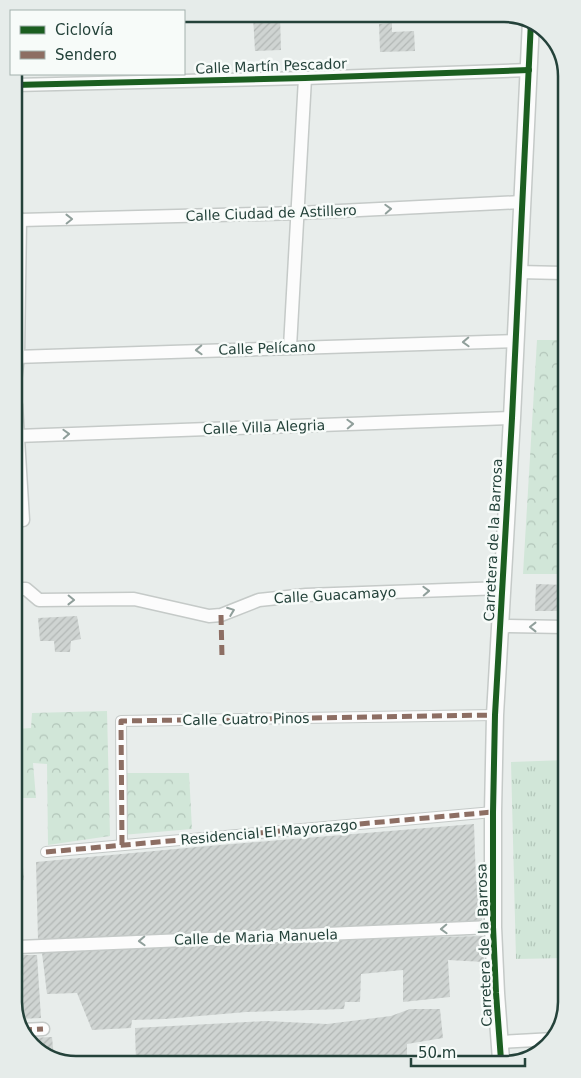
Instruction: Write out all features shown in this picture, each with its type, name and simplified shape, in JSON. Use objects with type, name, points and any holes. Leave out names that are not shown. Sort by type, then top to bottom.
[{"type":"street","name":"Carretera de la Barrosa","points":[[501,1056],[493,927],[495,715],[512,418],[531,29]]},
{"type":"street","name":"Calle Martín Pescador","points":[[23,85],[529,70]]},
{"type":"street","points":[[290,347],[299,213],[305,78]]},
{"type":"street","name":"Calle Ciudad de Astillero","points":[[23,216],[299,213],[521,202]]},
{"type":"street","points":[[518,272],[558,273]]},
{"type":"street","name":"Calle Pelícano","points":[[23,356],[515,341]]},
{"type":"street","name":"Calle Villa Alegria","points":[[23,436],[512,418]]},
{"type":"street","points":[[23,513],[23,520]]},
{"type":"street","name":"Calle Guacamayo","points":[[22,590],[39,600],[134,599],[209,616],[221,615],[259,600],[306,595],[503,588]]},
{"type":"street","points":[[501,626],[558,627]]},
{"type":"street","name":"Calle Cuatro Pinos","points":[[122,845],[121,721],[495,715]]},
{"type":"street","name":"Residencial El Mayorazgo","points":[[46,852],[493,812]]},
{"type":"street","name":"Calle de Maria Manuela","points":[[22,946],[493,927]]},
{"type":"street","points":[[30,1030],[43,1029]]},
{"type":"street","points":[[500,1042],[542,1040]]},
{"type":"green space","points":[[537,340],[558,340],[558,574],[523,574]]},
{"type":"green space","points":[[107,711],[110,836],[48,845],[47,764],[33,763],[36,798],[22,798],[22,729],[31,728],[32,713]]},
{"type":"green space","points":[[558,760],[558,958],[516,959],[511,762]]},
{"type":"green space","points":[[121,773],[189,773],[192,829],[122,835]]},
{"type":"building","points":[[253,22],[280,22],[281,50],[255,51]]},
{"type":"building","points":[[392,23],[392,32],[414,31],[415,51],[380,52],[379,24]]},
{"type":"building","points":[[536,584],[558,585],[558,611],[535,611]]},
{"type":"building","points":[[77,616],[81,639],[71,641],[70,652],[55,652],[54,641],[40,641],[38,618]]},
{"type":"building","points":[[474,824],[476,882],[482,883],[482,921],[38,940],[36,862]]},
{"type":"building","points":[[22,857],[24,880],[22,880]]},
{"type":"building","points":[[484,936],[484,962],[448,960],[450,997],[403,1002],[403,970],[361,974],[360,1002],[345,1002],[344,1009],[246,1012],[132,1020],[131,1028],[92,1030],[77,993],[47,994],[42,953],[293,940]]},
{"type":"building","points":[[22,955],[37,955],[41,1018],[26,1019],[22,1002]]},
{"type":"building","points":[[410,1009],[440,1009],[443,1038],[407,1044],[407,1056],[136,1055],[135,1028],[266,1021],[327,1024],[391,1016]]},
{"type":"building","points":[[52,1037],[53,1051],[46,1046],[37,1038]]},
{"type":"marked path","points":[[221,615],[222,657]]},
{"type":"marked path","points":[[122,845],[121,721],[495,715]]},
{"type":"marked path","points":[[46,852],[493,812]]},
{"type":"marked path","points":[[30,1030],[43,1029]]},
{"type":"cycle path","points":[[501,1056],[493,927],[495,715],[512,418],[531,29]]},
{"type":"cycle path","points":[[23,85],[529,70]]}]
